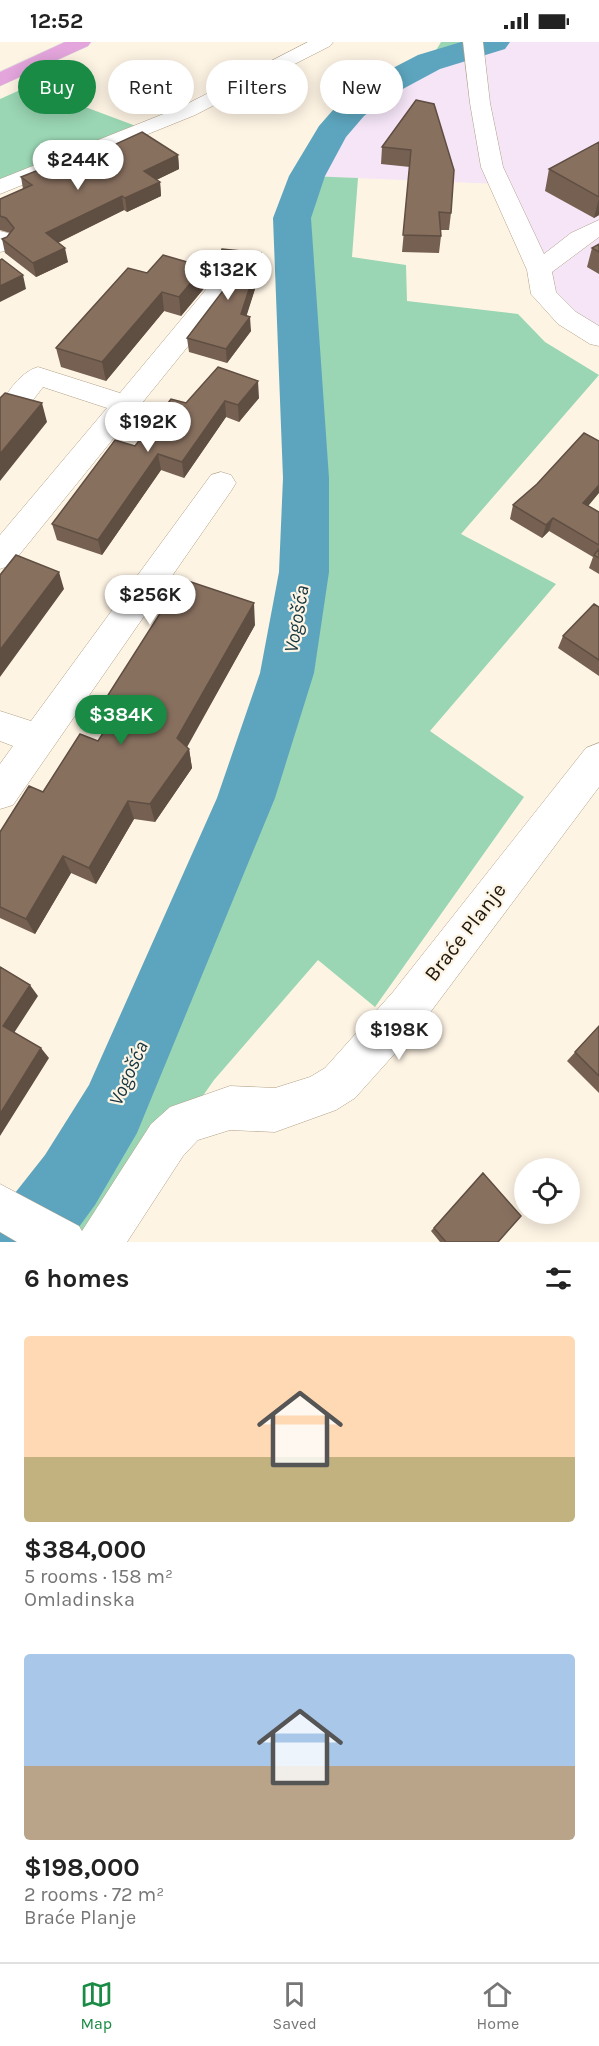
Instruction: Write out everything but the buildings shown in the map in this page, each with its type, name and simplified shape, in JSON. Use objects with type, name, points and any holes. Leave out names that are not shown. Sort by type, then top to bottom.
[{"type":"main road","points":[[0,80],[81,42]]},
{"type":"street","points":[[0,187],[188,111],[323,42]]},
{"type":"street","points":[[473,42],[480,103],[492,167],[539,270],[544,294],[567,318],[599,338]]},
{"type":"street","points":[[539,270],[579,238],[599,227]]},
{"type":"street","points":[[0,238],[3,242],[0,245]]},
{"type":"street","points":[[0,557],[218,292]]},
{"type":"street","points":[[16,402],[38,376],[125,404]]},
{"type":"street","points":[[0,793],[221,483]]},
{"type":"street","points":[[0,726],[38,739]]},
{"type":"street","name":"Braće Planje","points":[[100,1242],[167,1140],[185,1122],[230,1108],[275,1110],[321,1095],[340,1083],[408,1007],[599,759]]},
{"type":"street","points":[[0,1207],[62,1242]]},
{"type":"shaded area","points":[[494,42],[599,42],[599,338],[567,318],[500,184],[307,176],[331,133],[348,114],[403,114],[403,76],[429,62]]},
{"type":"green space","points":[[441,42],[494,42],[429,62]]},
{"type":"green space","points":[[18,91],[18,114],[96,114],[96,111],[144,129],[0,187],[0,99]]},
{"type":"green space","points":[[307,176],[358,178],[352,257],[406,265],[407,301],[518,314],[545,342],[599,375],[461,534],[556,584],[430,731],[524,797],[375,1007],[318,960],[214,1080],[100,1242],[23,1242],[70,1180],[113,1109],[246,798],[287,673],[304,572],[306,478],[292,218]]},
{"type":"waterway","name":"Vogošća","points":[[23,1242],[70,1180],[113,1109],[246,798],[287,673],[304,572],[306,478],[292,218],[307,176],[331,133],[352,109],[374,91],[429,62],[494,42]]}]
